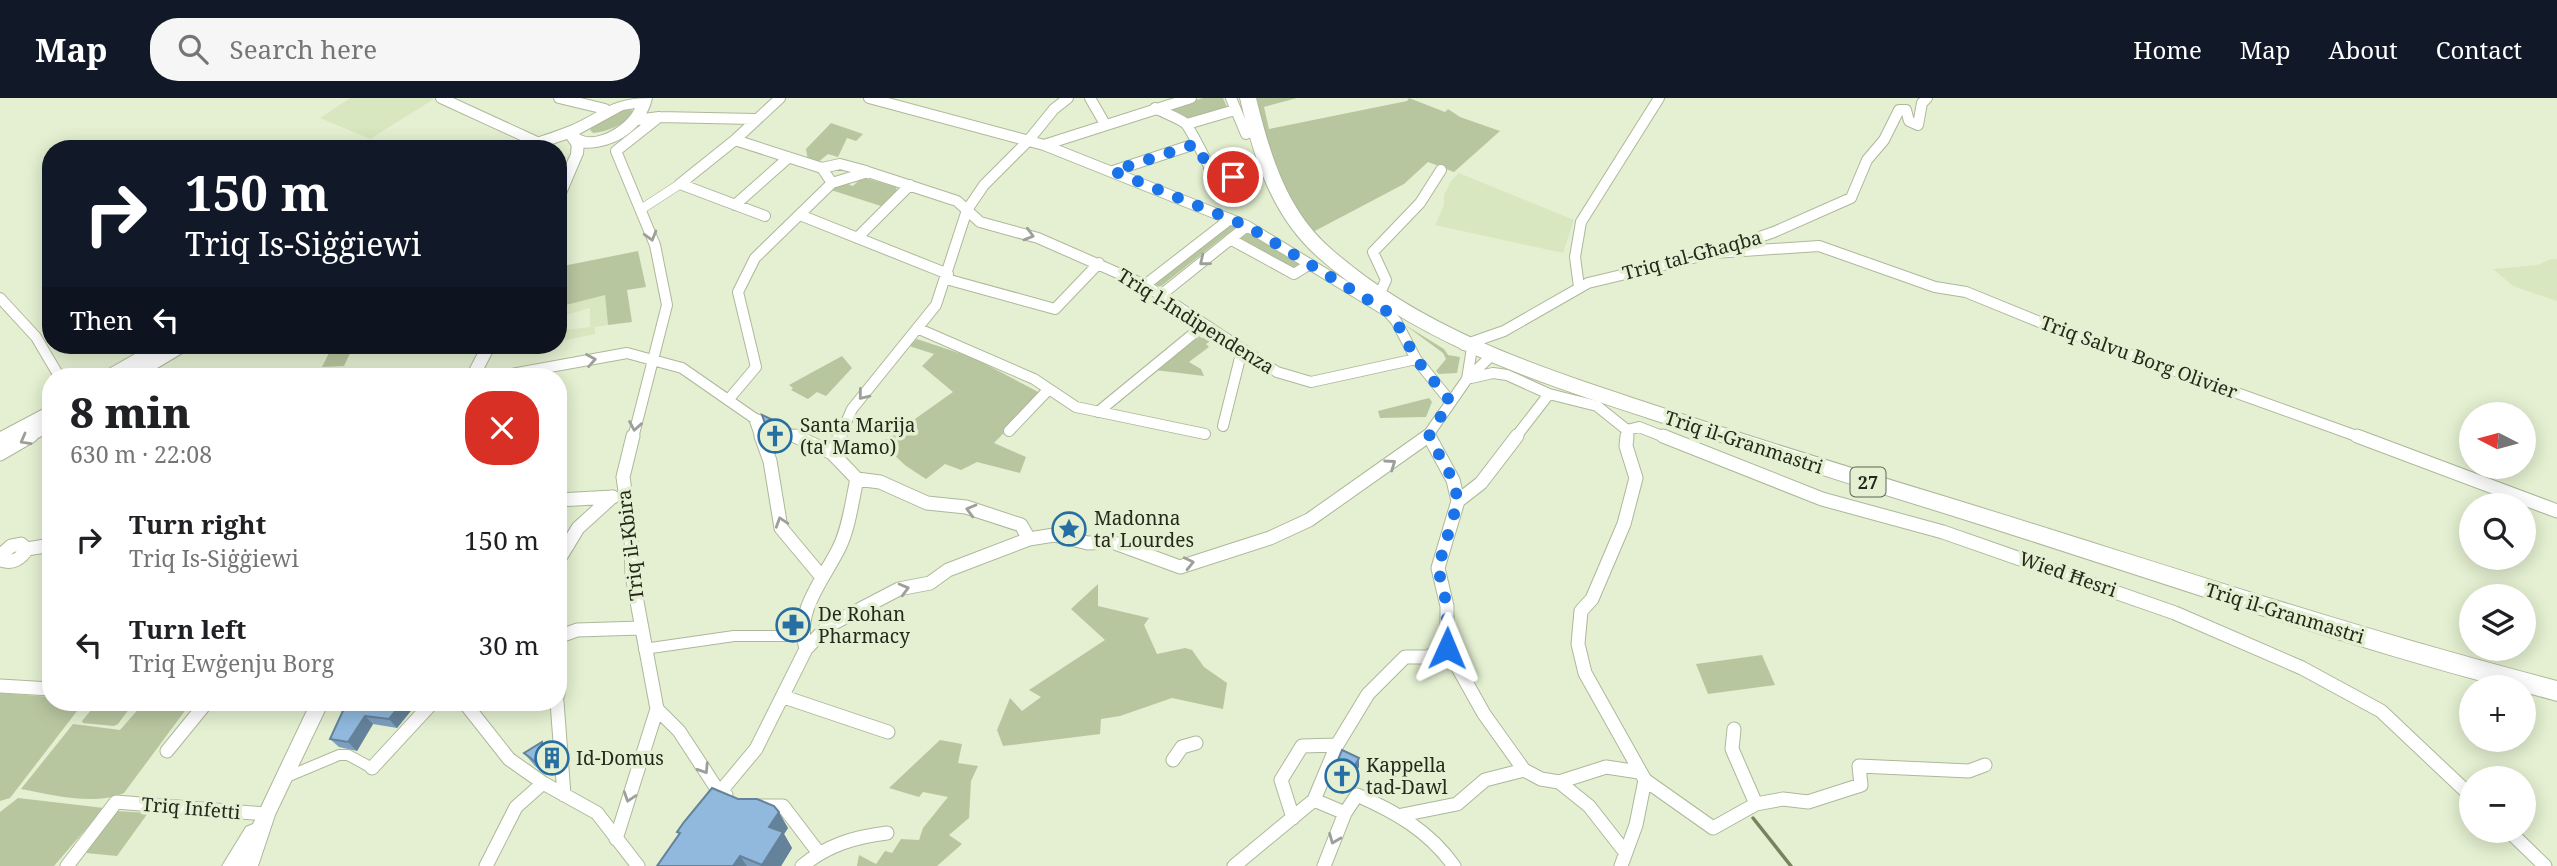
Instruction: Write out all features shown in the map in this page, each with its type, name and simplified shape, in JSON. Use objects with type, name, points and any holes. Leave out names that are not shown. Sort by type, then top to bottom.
[{"type":"main road","name":"Triq il-Granmastri","points":[[1242,104],[1282,203],[1308,237],[1326,254],[1380,293],[1476,350],[1822,469],[2266,609],[2473,670],[2557,691]]},
{"type":"main road","points":[[552,140],[629,105]]},
{"type":"main road","points":[[564,140],[578,136],[629,105]]},
{"type":"main road","points":[[578,136],[602,140],[623,130],[629,105]]},
{"type":"main road","points":[[126,368],[150,354]]},
{"type":"main road","points":[[0,441],[42,417]]},
{"type":"street","points":[[441,98],[522,140]]},
{"type":"street","points":[[559,98],[629,105],[659,117],[755,119]]},
{"type":"street","points":[[643,208],[680,184],[735,140],[780,98]]},
{"type":"street","points":[[869,98],[1044,145],[1247,226],[1388,312],[1396,321],[1416,359],[1450,401]]},
{"type":"street","points":[[1045,98],[1054,109]]},
{"type":"street","points":[[832,453],[852,410],[936,305],[967,210],[984,186],[1028,141],[1054,109],[1068,98]]},
{"type":"street","points":[[1090,98],[1105,124]]},
{"type":"street","points":[[1044,145],[1191,98]]},
{"type":"street","points":[[1231,98],[1242,104]]},
{"type":"street","points":[[1583,285],[1575,257],[1581,222],[1659,98]]},
{"type":"street","name":"Triq tal-Għaqba","points":[[1476,350],[1583,285],[1714,253],[1774,232],[1851,198],[1867,160],[1884,140],[1899,110],[1906,110],[1909,121],[1918,125],[1922,103],[1927,98]]},
{"type":"street","points":[[1187,124],[1242,104]]},
{"type":"street","points":[[1242,104],[1246,134]]},
{"type":"street","points":[[1156,108],[1187,124],[1208,165]]},
{"type":"street","name":"Triq il-Kbira","points":[[616,839],[657,709],[632,575],[629,512],[618,495],[631,455],[636,418],[647,386],[651,360],[662,332],[667,305],[666,287],[643,208],[616,151],[659,117]]},
{"type":"street","points":[[567,177],[573,165],[578,136]]},
{"type":"street","points":[[573,165],[602,140]]},
{"type":"street","points":[[735,140],[822,168],[840,164],[868,172]]},
{"type":"street","points":[[1113,171],[1195,144]]},
{"type":"street","points":[[735,205],[788,158]]},
{"type":"street","points":[[822,168],[832,183]]},
{"type":"street","points":[[1380,293],[1387,280],[1373,253],[1420,203],[1441,170]]},
{"type":"street","points":[[729,399],[756,367],[738,292],[755,257],[832,183],[868,172]]},
{"type":"street","name":"Triq l-Indipendenza","points":[[868,172],[957,201],[980,222],[1038,238],[1145,285],[1277,372],[1311,382],[1416,359]]},
{"type":"street","points":[[680,184],[765,216]]},
{"type":"street","points":[[857,238],[910,185]]},
{"type":"street","points":[[800,215],[947,276],[1055,309],[1099,263]]},
{"type":"street","points":[[1145,285],[1230,219]]},
{"type":"street","points":[[1161,295],[1247,226]]},
{"type":"street","points":[[1230,239],[1294,274],[1310,264]]},
{"type":"street","name":"Triq Salvu Borg Olivier","points":[[1714,253],[1819,246],[1935,287],[1966,292],[2042,323],[2198,377],[2557,511]]},
{"type":"street","points":[[0,298],[42,347]]},
{"type":"street","points":[[1098,412],[1205,325]]},
{"type":"street","points":[[919,329],[1034,379],[1076,407],[1205,434]]},
{"type":"street","points":[[1223,426],[1242,350]]},
{"type":"street","points":[[644,649],[734,636],[804,643],[828,626],[899,589],[930,583],[948,570],[1029,539],[1054,535],[1088,543],[1112,542],[1180,567],[1270,538],[1309,520],[1429,436],[1467,379],[1476,350]]},
{"type":"street","points":[[1467,379],[1476,350]]},
{"type":"street","points":[[547,368],[605,358],[617,353],[682,368],[754,418],[832,453],[857,479],[880,482],[927,503],[966,507],[1021,526],[1029,539]]},
{"type":"street","points":[[148,368],[172,354]]},
{"type":"street","points":[[1467,379],[1493,373],[1507,375],[1549,394],[1597,406],[1627,430],[1626,446],[1636,478],[1624,524],[1592,599],[1581,611],[1578,645],[1585,673],[1642,776],[1636,825],[1623,859]]},
{"type":"street","points":[[1009,431],[1048,390]]},
{"type":"street","points":[[1458,501],[1481,482],[1549,394]]},
{"type":"street","points":[[754,418],[770,461],[780,528],[821,576]]},
{"type":"street","name":"Wied Ħesri","points":[[1627,430],[1639,427],[1822,499],[1943,532],[2175,612],[2302,668],[2381,711],[2459,785]]},
{"type":"street","points":[[0,454],[42,430]]},
{"type":"street","points":[[1429,436],[1453,480],[1458,501],[1438,568],[1447,606],[1447,648],[1484,714],[1524,770],[1541,779],[1559,782],[1606,766],[1642,776],[1713,828],[1756,804],[1783,799],[1808,802],[1861,785],[1859,766],[1969,771],[1985,765]]},
{"type":"street","points":[[704,812],[756,749],[784,697],[804,643],[808,608],[821,576],[839,547],[857,479]]},
{"type":"street","points":[[567,499],[618,495]]},
{"type":"street","points":[[567,546],[578,528],[618,495]]},
{"type":"street","points":[[3,555],[21,544],[27,549],[42,546]]},
{"type":"street","points":[[567,633],[577,630],[641,628]]},
{"type":"street","points":[[1234,866],[1314,800],[1337,745],[1368,694],[1405,657],[1420,659],[1441,653],[1447,648]]},
{"type":"street","points":[[0,685],[42,688]]},
{"type":"street","points":[[784,697],[888,732]]},
{"type":"street","points":[[657,709],[679,731],[719,792],[751,806],[783,806],[818,852]]},
{"type":"street","points":[[167,751],[199,711]]},
{"type":"street","points":[[248,866],[266,814],[316,711]]},
{"type":"street","points":[[282,779],[339,755],[348,755],[372,768],[425,711]]},
{"type":"street","points":[[471,711],[509,759],[543,783],[597,813],[638,866]]},
{"type":"street","points":[[558,711],[564,795]]},
{"type":"street","points":[[1734,729],[1732,749],[1756,804]]},
{"type":"street","points":[[1173,760],[1182,747],[1196,743]]},
{"type":"street","points":[[1293,818],[1281,779],[1302,746],[1337,745]]},
{"type":"street","points":[[1402,815],[1457,804],[1485,780],[1524,770]]},
{"type":"street","points":[[1559,782],[1589,806],[1623,859]]},
{"type":"street","points":[[486,866],[516,807],[543,783]]},
{"type":"street","points":[[1324,866],[1345,813],[1357,795],[1402,815],[1446,853],[1454,866]]},
{"type":"street","points":[[1314,800],[1345,813]]},
{"type":"street","name":"Triq Infetti","points":[[67,866],[116,802],[266,814]]},
{"type":"street","points":[[232,866],[266,814]]},
{"type":"street","points":[[802,866],[818,852],[849,837],[887,833]]},
{"type":"street","points":[[2521,843],[2545,866]]},
{"type":"shaded area","points":[[350,98],[434,99],[370,139],[320,118]]},
{"type":"shaded area","points":[[1203,98],[1223,98],[1227,107],[1185,119],[1165,109]]},
{"type":"shaded area","points":[[1254,98],[1297,98],[1264,107],[1269,129],[1407,101],[1409,98],[1445,112],[1448,109],[1460,117],[1500,131],[1454,172],[1428,162],[1404,184],[1311,233],[1283,191]]},
{"type":"shaded area","points":[[628,108],[634,112],[621,124],[599,132],[593,133],[590,130],[607,116]]},
{"type":"shaded area","points":[[831,123],[863,134],[856,141],[847,138],[838,157],[828,154],[817,163],[808,161],[806,149]]},
{"type":"shaded area","points":[[1459,173],[1574,220],[1563,253],[1435,225],[1444,205],[1444,195],[1451,181]]},
{"type":"shaded area","points":[[862,177],[896,187],[897,191],[881,206],[831,190],[843,182],[853,186]]},
{"type":"shaded area","points":[[1229,224],[1236,227],[1160,287],[1155,284]]},
{"type":"shaded area","points":[[1245,231],[1301,263],[1292,271],[1236,239]]},
{"type":"shaded area","points":[[638,251],[646,287],[627,290],[632,322],[608,325],[605,295],[567,305],[567,265]]},
{"type":"shaded area","points":[[2557,259],[2557,301],[2513,286],[2493,269],[2538,265]]},
{"type":"shaded area","points":[[605,294],[608,325],[595,327],[595,334],[567,340],[567,330],[590,327],[590,308],[567,314],[567,305]]},
{"type":"shaded area","points":[[1405,325],[1444,349],[1448,355],[1460,357],[1457,373],[1439,374],[1436,371],[1446,359],[1443,353]]},
{"type":"shaded area","points":[[1199,337],[1212,340],[1206,344],[1209,347],[1189,362],[1201,369],[1204,376],[1155,370]]},
{"type":"shaded area","points":[[917,339],[974,358],[1042,394],[994,443],[1026,457],[1020,473],[977,462],[961,470],[945,464],[926,479],[906,466],[881,443],[953,392],[922,366],[934,354],[909,346]]},
{"type":"shaded area","points":[[328,354],[350,354],[344,366],[322,367]]},
{"type":"shaded area","points":[[842,356],[852,368],[826,396],[817,392],[808,399],[791,390],[793,388],[789,385]]},
{"type":"shaded area","points":[[1429,398],[1432,402],[1426,417],[1380,418],[1378,411]]},
{"type":"shaded area","points":[[1098,584],[1098,606],[1149,618],[1144,625],[1157,654],[1185,648],[1192,650],[1204,667],[1227,683],[1223,709],[1172,698],[1120,716],[1101,719],[1100,734],[1003,746],[997,730],[1010,698],[1022,711],[1041,697],[1029,690],[1105,640],[1071,609]]},
{"type":"shaded area","points":[[1762,655],[1775,685],[1708,694],[1696,664]]},
{"type":"shaded area","points":[[0,693],[42,696],[42,711],[77,711],[10,798],[0,801]]},
{"type":"shaded area","points":[[90,711],[128,711],[114,726],[82,721]]},
{"type":"shaded area","points":[[137,711],[185,711],[124,793],[87,799],[21,789],[73,724],[120,730]]},
{"type":"shaded area","points":[[940,740],[962,744],[958,763],[978,766],[971,781],[969,818],[949,835],[962,844],[937,866],[857,866],[859,855],[876,864],[885,851],[892,853],[901,839],[919,840],[923,828],[948,797],[923,792],[919,797],[889,788]]},
{"type":"shaded area","points":[[18,798],[104,808],[54,866],[0,866],[0,812]]},
{"type":"shaded area","points":[[117,811],[148,813],[117,856],[86,853]]},
{"type":"building","points":[[762,415],[773,420],[774,422],[766,426]]},
{"type":"building","points":[[343,711],[396,711],[389,719],[365,716],[348,742],[330,739]]},
{"type":"building","points":[[542,742],[543,760],[537,763],[524,753]]},
{"type":"building","points":[[1342,750],[1359,758],[1344,786],[1330,779]]},
{"type":"building","points":[[712,788],[738,799],[757,799],[774,806],[779,812],[769,827],[783,832],[762,865],[740,856],[733,866],[657,866],[680,833],[677,832],[684,822]]},
{"type":"waterway","points":[[1753,818],[1791,866]]},
{"type":"place","name":"Santa Marija (ta' Mamo)","points":[[775,436]]},
{"type":"place","name":"Madonna ta' Lourdes","points":[[1069,529]]},
{"type":"place","name":"De Rohan Pharmacy","points":[[793,625]]},
{"type":"place","name":"Id-Domus","points":[[552,758]]},
{"type":"place","name":"Kappella tad-Dawl","points":[[1342,776]]},
{"type":"route","points":[[1233,177],[1217,181],[1195,144],[1113,171],[1247,226],[1388,312],[1396,321],[1416,359],[1450,401],[1429,436],[1453,480],[1458,501],[1441,550],[1438,568],[1447,606],[1447,648]]}]
